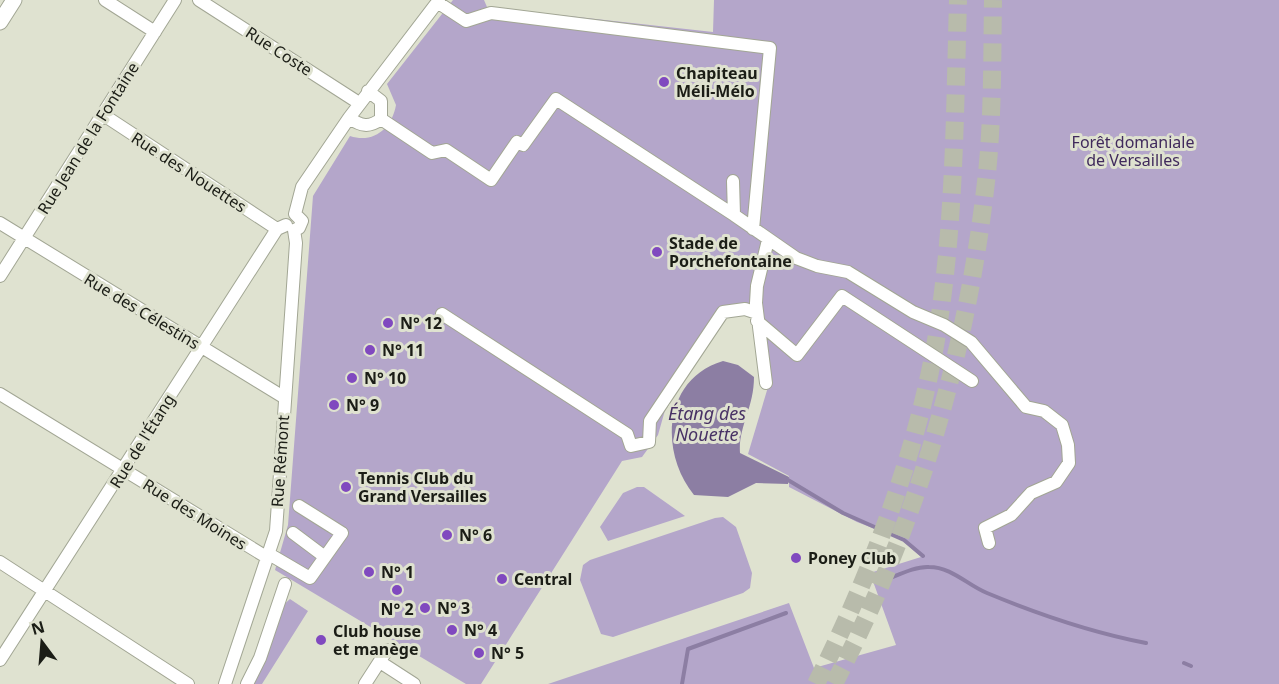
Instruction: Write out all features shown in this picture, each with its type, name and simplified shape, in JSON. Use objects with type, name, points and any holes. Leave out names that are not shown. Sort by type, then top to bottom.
[{"type":"main road","points":[[0,22],[14,0]]},
{"type":"street","points":[[105,0],[155,32]]},
{"type":"street","name":"Rue Jean de la Fontaine","points":[[0,276],[175,0]]},
{"type":"street","name":"Rue Coste","points":[[199,0],[359,103]]},
{"type":"street","name":"Rue Rémont","points":[[225,684],[276,531],[285,398],[286,228],[301,226],[302,221],[295,213],[302,187],[359,103],[438,1],[466,21],[491,13],[770,48],[753,229]]},
{"type":"street","points":[[368,91],[381,101],[381,119]]},
{"type":"street","points":[[381,119],[432,153],[446,150],[491,180],[517,142],[523,145],[556,99],[796,258],[817,266],[848,272],[913,312],[944,325],[972,342],[1026,407],[1044,411],[1062,425],[1068,445],[1069,463],[1056,482],[1031,493],[1011,515],[985,528],[989,543]]},
{"type":"street","name":"Rue des Nouettes","points":[[102,114],[286,228]]},
{"type":"street","points":[[349,118],[361,126],[368,126],[381,119]]},
{"type":"street","points":[[733,181],[734,215]]},
{"type":"street","name":"Rue des Célestins","points":[[0,223],[285,398]]},
{"type":"street","name":"Rue de l'Étang","points":[[0,660],[201,347],[286,228]]},
{"type":"street","points":[[766,383],[757,317],[757,286],[768,240]]},
{"type":"street","points":[[442,314],[627,434],[632,446],[649,442],[650,421],[723,312],[738,309],[757,317],[797,355],[842,296],[972,381]]},
{"type":"street","name":"Rue des Moines","points":[[0,394],[123,470],[310,578],[326,557]]},
{"type":"street","points":[[292,533],[326,557],[342,533],[299,506]]},
{"type":"street","points":[[0,562],[188,684]]},
{"type":"street","points":[[247,684],[260,658],[285,584]]},
{"type":"street","points":[[369,683],[387,650]]},
{"type":"street","points":[[380,662],[414,684]]},
{"type":"green space","name":"Forêt domaniale de Versailles","points":[[453,0],[484,0],[487,7],[713,32],[714,0],[1279,0],[1279,684],[548,684],[789,603],[814,668],[896,645],[870,573],[921,557],[901,539],[857,522],[789,487],[789,476],[748,454],[768,387],[754,319],[746,313],[724,316],[669,396],[658,435],[642,457],[622,461],[481,684],[466,684],[275,570],[288,525],[313,196],[350,136],[367,138],[386,127],[396,105],[387,84]]},
{"type":"green space","points":[[637,487],[644,487],[685,516],[608,541],[600,527],[623,493]]},
{"type":"green space","points":[[723,517],[736,527],[752,573],[750,588],[743,593],[613,637],[601,634],[580,580],[583,565],[590,560]]},
{"type":"green space","points":[[290,599],[308,611],[262,684],[251,684],[280,608]]},
{"type":"water","name":"Étang des Nouette","points":[[723,361],[738,365],[754,377],[752,398],[741,435],[740,453],[789,477],[788,484],[756,483],[728,497],[694,495],[683,478],[675,458],[672,438],[673,419],[678,400],[688,383],[703,370]]},
{"type":"waterway","points":[[788,480],[843,513],[904,540],[923,556]]},
{"type":"waterway","points":[[880,582],[917,568],[937,568],[952,573],[980,590],[1046,616],[1105,634],[1146,643]]},
{"type":"waterway","points":[[682,684],[688,649],[786,613]]},
{"type":"waterway","points":[[1184,663],[1191,666]]},
{"type":"tunnel","points":[[816,684],[858,594],[894,501],[922,405],[933,356],[946,269],[949,230],[954,154],[958,0]]},
{"type":"tunnel","points":[[834,684],[890,564],[913,502],[951,377],[977,248],[986,182],[991,114],[993,0]]},
{"type":"place","name":"Chapiteau Méli-Mélo","points":[[664,82]]},
{"type":"place","name":"Stade de Porchefontaine","points":[[657,252]]},
{"type":"place","name":"N° 12","points":[[388,323]]},
{"type":"place","name":"N° 11","points":[[370,350]]},
{"type":"place","name":"N° 10","points":[[352,378]]},
{"type":"place","name":"N° 9","points":[[334,405]]},
{"type":"place","name":"Tennis Club du Grand Versailles","points":[[346,487]]},
{"type":"place","name":"N° 6","points":[[447,535]]},
{"type":"place","name":"Poney Club","points":[[796,558]]},
{"type":"place","name":"N° 1","points":[[369,572]]},
{"type":"place","name":"Central","points":[[502,579]]},
{"type":"place","name":"N° 2","points":[[397,590]]},
{"type":"place","name":"N° 3","points":[[425,608]]},
{"type":"place","name":"N° 4","points":[[452,630]]},
{"type":"place","name":"Club house et manège","points":[[321,640]]},
{"type":"place","name":"N° 5","points":[[479,653]]}]
